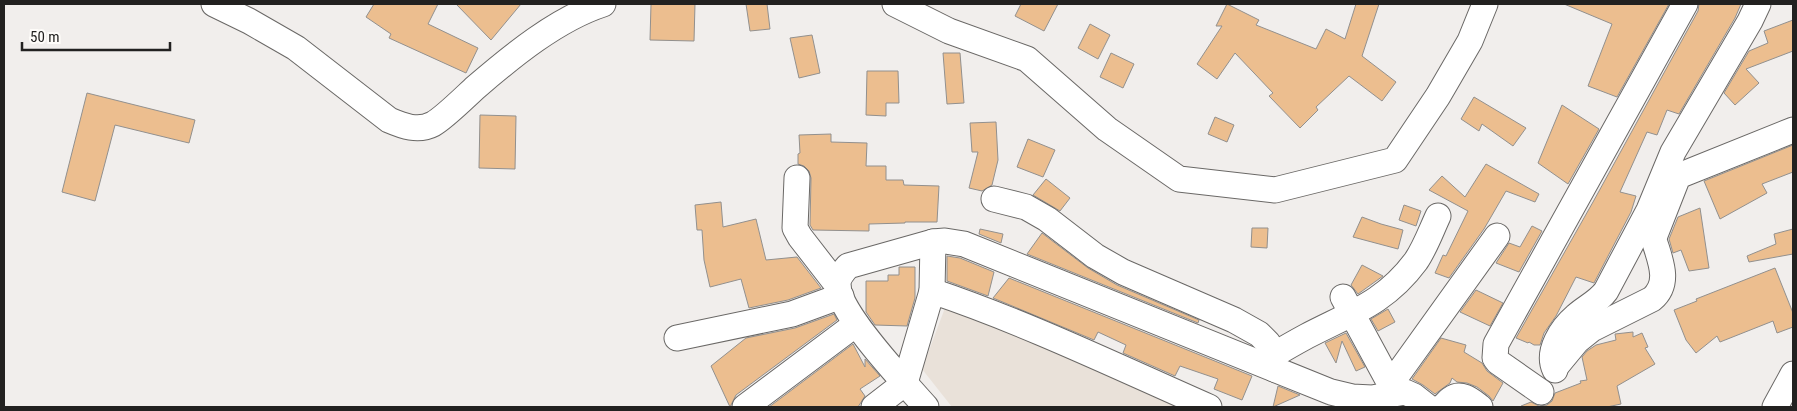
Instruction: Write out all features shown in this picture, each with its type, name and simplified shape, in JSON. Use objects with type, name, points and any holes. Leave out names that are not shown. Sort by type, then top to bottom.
[{"type":"street","points":[[214,4],[249,21],[296,48],[389,120],[404,127],[419,129],[433,124],[490,75],[552,28],[603,4]]},
{"type":"street","points":[[895,4],[949,31],[1027,59],[1107,129],[1179,179],[1275,190],[1395,160],[1438,96],[1470,41],[1485,4]]},
{"type":"street","points":[[1685,4],[1496,344],[1494,351],[1498,362],[1537,400],[1555,370],[1577,340],[1592,329],[1652,299],[1659,292],[1663,275],[1654,240],[1677,179],[1681,175],[1793,130]]},
{"type":"street","points":[[1555,370],[1551,362],[1553,348],[1575,317],[1602,297],[1606,291],[1648,210],[1673,152],[1750,21],[1758,4]]},
{"type":"street","points":[[797,178],[796,228],[800,237],[839,291],[843,303],[856,324],[926,407]]},
{"type":"street","points":[[994,199],[1026,207],[1047,219],[1096,256],[1124,272],[1259,334],[1268,344],[1274,362]]},
{"type":"street","points":[[1274,362],[1347,306],[1380,298],[1416,260],[1438,216]]},
{"type":"street","points":[[839,291],[840,274],[848,266],[933,242],[945,241],[964,244],[1274,362],[1331,392],[1352,397],[1372,398],[1393,389],[1497,236]]},
{"type":"street","points":[[874,407],[905,383],[932,291],[933,242]]},
{"type":"street","points":[[676,338],[792,314],[839,291]]},
{"type":"street","points":[[932,291],[971,304],[1050,337],[1209,407]]},
{"type":"street","points":[[1347,306],[1393,389],[1414,396],[1428,407]]},
{"type":"street","points":[[745,407],[856,324]]},
{"type":"street","points":[[1775,407],[1793,374]]},
{"type":"street","points":[[1442,407],[1452,398],[1458,396],[1466,397],[1480,407]]},
{"type":"shaded area","points":[[954,284],[1222,407],[952,407],[922,369]]},
{"type":"building","points":[[374,4],[438,4],[428,24],[478,48],[466,73],[389,38],[391,34],[366,17]]},
{"type":"building","points":[[456,4],[521,4],[491,40]]},
{"type":"building","points":[[651,4],[695,4],[694,41],[650,40]]},
{"type":"building","points":[[746,4],[767,4],[770,29],[750,31]]},
{"type":"building","points":[[1021,4],[1058,4],[1044,31],[1015,16]]},
{"type":"building","points":[[1227,4],[1259,20],[1256,25],[1316,49],[1326,29],[1345,39],[1356,4],[1379,4],[1362,56],[1396,82],[1382,101],[1349,76],[1316,107],[1318,110],[1300,128],[1269,96],[1273,93],[1235,53],[1217,79],[1197,64],[1222,26],[1216,26]]},
{"type":"building","points":[[1564,4],[1669,4],[1617,97],[1588,86],[1612,24]]},
{"type":"building","points":[[1699,4],[1741,4],[1735,18],[1679,114],[1667,110],[1657,135],[1647,132],[1620,192],[1636,196],[1631,212],[1594,283],[1576,277],[1556,316],[1544,333],[1540,345],[1534,345],[1516,338],[1698,11]]},
{"type":"building","points":[[1793,20],[1793,51],[1746,69],[1759,83],[1735,105],[1724,93],[1749,51],[1768,43],[1764,31]]},
{"type":"building","points":[[1090,24],[1110,35],[1098,59],[1078,48]]},
{"type":"building","points":[[812,35],[820,73],[799,78],[790,38]]},
{"type":"building","points":[[943,53],[960,53],[964,103],[947,104]]},
{"type":"building","points":[[1111,53],[1134,64],[1123,88],[1100,77]]},
{"type":"building","points":[[867,71],[898,71],[899,103],[886,103],[886,116],[866,115]]},
{"type":"building","points":[[87,93],[195,120],[189,143],[115,125],[95,201],[62,192]]},
{"type":"building","points":[[1474,97],[1526,128],[1513,146],[1482,124],[1479,131],[1461,119]]},
{"type":"building","points":[[1562,105],[1599,129],[1568,184],[1538,163]]},
{"type":"building","points":[[480,115],[516,116],[515,169],[479,168]]},
{"type":"building","points":[[1215,117],[1234,125],[1227,142],[1208,134]]},
{"type":"building","points":[[996,122],[998,160],[992,185],[982,191],[969,188],[978,152],[972,152],[970,123]]},
{"type":"building","points":[[831,134],[831,142],[867,143],[866,166],[886,166],[886,180],[903,180],[904,185],[939,186],[937,222],[869,224],[869,231],[813,230],[810,225],[811,178],[809,171],[804,166],[798,164],[798,154],[800,153],[799,135]]},
{"type":"building","points":[[1028,139],[1055,150],[1043,177],[1017,167]]},
{"type":"building","points":[[1793,145],[1793,172],[1762,184],[1767,193],[1720,219],[1704,181]]},
{"type":"building","points":[[1486,164],[1539,194],[1535,202],[1506,191],[1484,229],[1449,278],[1435,273],[1443,255],[1446,256],[1468,211],[1429,190],[1442,176],[1465,197]]},
{"type":"building","points":[[1046,179],[1070,198],[1060,211],[1033,195]]},
{"type":"building","points":[[721,202],[723,227],[756,219],[766,260],[797,257],[821,288],[788,300],[749,308],[741,279],[710,287],[704,260],[702,230],[697,230],[695,205]]},
{"type":"building","points":[[1404,205],[1421,211],[1416,226],[1399,220]]},
{"type":"building","points":[[1700,208],[1709,268],[1689,271],[1681,250],[1673,253],[1669,239],[1678,217]]},
{"type":"building","points":[[1362,217],[1403,230],[1398,249],[1353,237]]},
{"type":"building","points":[[1532,226],[1542,231],[1519,272],[1496,263],[1509,243],[1520,247]]},
{"type":"building","points":[[1252,228],[1268,228],[1267,248],[1251,247]]},
{"type":"building","points":[[980,229],[1003,234],[1001,243],[979,234]]},
{"type":"building","points":[[1793,229],[1793,254],[1749,262],[1747,256],[1776,244],[1774,234]]},
{"type":"building","points":[[1042,233],[1088,268],[1117,285],[1199,320],[1198,323],[1027,254]]},
{"type":"building","points":[[947,256],[960,258],[994,272],[988,296],[947,281]]},
{"type":"building","points":[[1362,265],[1383,276],[1358,294],[1351,285]]},
{"type":"building","points":[[899,267],[915,267],[915,298],[907,326],[875,325],[866,312],[866,281],[888,281],[888,275],[899,275]]},
{"type":"building","points":[[1775,268],[1793,313],[1793,327],[1777,333],[1773,321],[1720,342],[1717,336],[1696,353],[1686,340],[1674,310],[1697,301],[1696,299]]},
{"type":"building","points":[[1009,278],[1252,376],[1242,400],[1214,389],[1218,379],[1180,366],[1175,376],[1123,353],[1126,345],[1098,332],[1094,340],[993,298]]},
{"type":"building","points":[[1476,290],[1503,303],[1490,326],[1460,312]]},
{"type":"building","points":[[1388,309],[1395,322],[1378,331],[1371,319]]},
{"type":"building","points":[[834,314],[837,320],[736,395],[730,407],[711,366],[746,338],[795,328]]},
{"type":"building","points":[[1633,332],[1633,337],[1642,333],[1648,347],[1645,348],[1655,364],[1617,386],[1621,404],[1607,407],[1521,406],[1531,402],[1539,406],[1547,405],[1552,401],[1555,393],[1581,383],[1580,381],[1587,380],[1582,357],[1587,351],[1596,345],[1616,340],[1615,334]]},
{"type":"building","points":[[1346,333],[1365,367],[1356,371],[1342,341],[1336,363],[1325,343]]},
{"type":"building","points":[[1441,338],[1466,345],[1464,352],[1482,363],[1487,371],[1503,383],[1493,401],[1477,387],[1457,382],[1452,378],[1450,383],[1435,394],[1412,379]]},
{"type":"building","points":[[853,344],[865,367],[865,359],[880,376],[860,389],[865,396],[858,407],[769,407]]},
{"type":"building","points":[[1278,386],[1300,395],[1273,407]]}]
